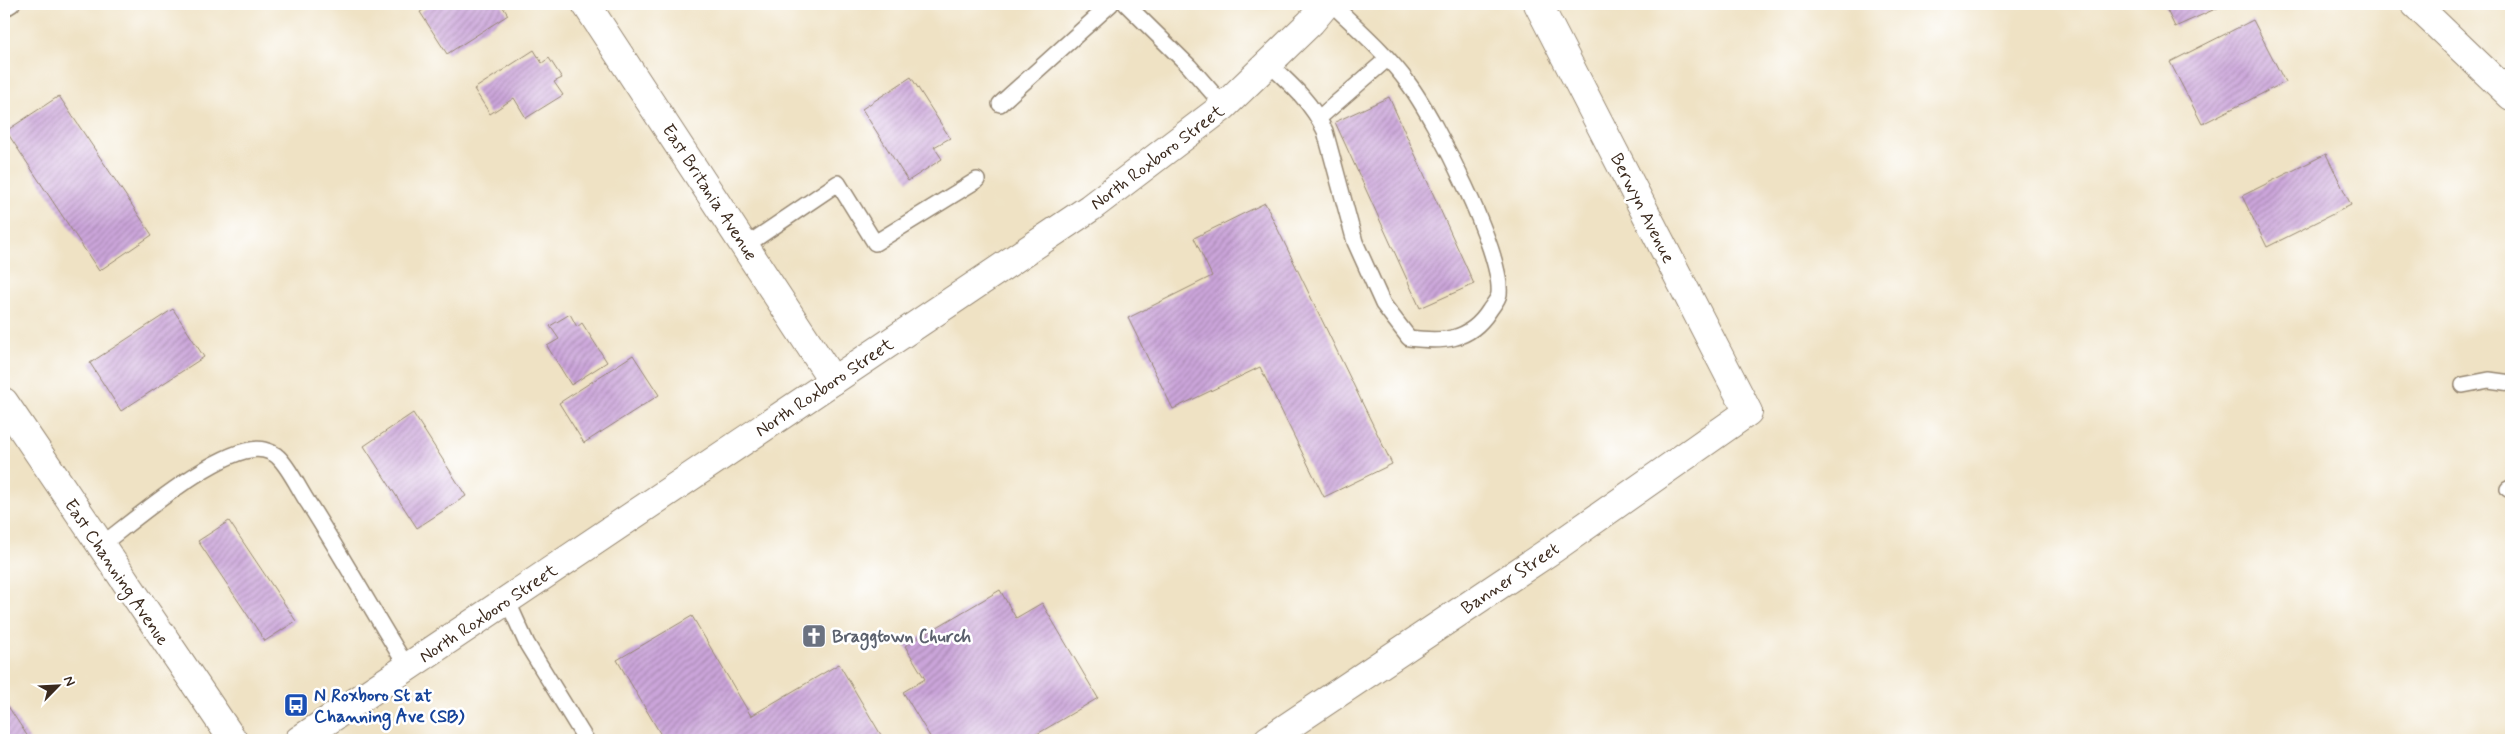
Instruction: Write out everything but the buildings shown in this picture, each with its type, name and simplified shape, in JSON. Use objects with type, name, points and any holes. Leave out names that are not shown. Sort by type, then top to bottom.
[{"type":"street","name":"East Britania Avenue","points":[[586,4],[833,381]]},
{"type":"street","name":"North Roxboro Street","points":[[305,739],[407,667],[1090,208],[1224,106],[1269,64],[1326,4]]},
{"type":"street","name":"Berwyn Avenue","points":[[1538,4],[1748,412]]},
{"type":"street","points":[[2415,4],[2511,96]]},
{"type":"street","name":"East Channing Avenue","points":[[4,402],[233,740]]},
{"type":"street","name":"Banner Street","points":[[1268,740],[1553,549],[1748,412]]},
{"type":"lane","points":[[4,9],[12,4]]},
{"type":"lane","points":[[1000,104],[1111,4]]},
{"type":"lane","points":[[1126,4],[1189,66],[1224,106]]},
{"type":"lane","points":[[1269,64],[1309,102],[1319,118],[1325,131],[1355,242],[1383,304],[1409,338],[1438,342],[1466,334],[1487,315],[1499,296],[1496,264],[1449,155],[1409,84],[1332,4]]},
{"type":"lane","points":[[1319,118],[1387,59]]},
{"type":"lane","points":[[745,246],[838,183],[876,243],[978,180]]},
{"type":"lane","points":[[2463,385],[2489,380],[2511,383]]},
{"type":"lane","points":[[100,546],[215,462],[243,451],[264,450],[278,456],[294,480],[342,556],[407,667]]},
{"type":"lane","points":[[507,600],[527,644],[586,740]]},
{"type":"place","name":"Braggtown Church","points":[[814,636]]},
{"type":"place","name":"N Roxboro St at Channing Ave (SB)","points":[[296,705]]}]
